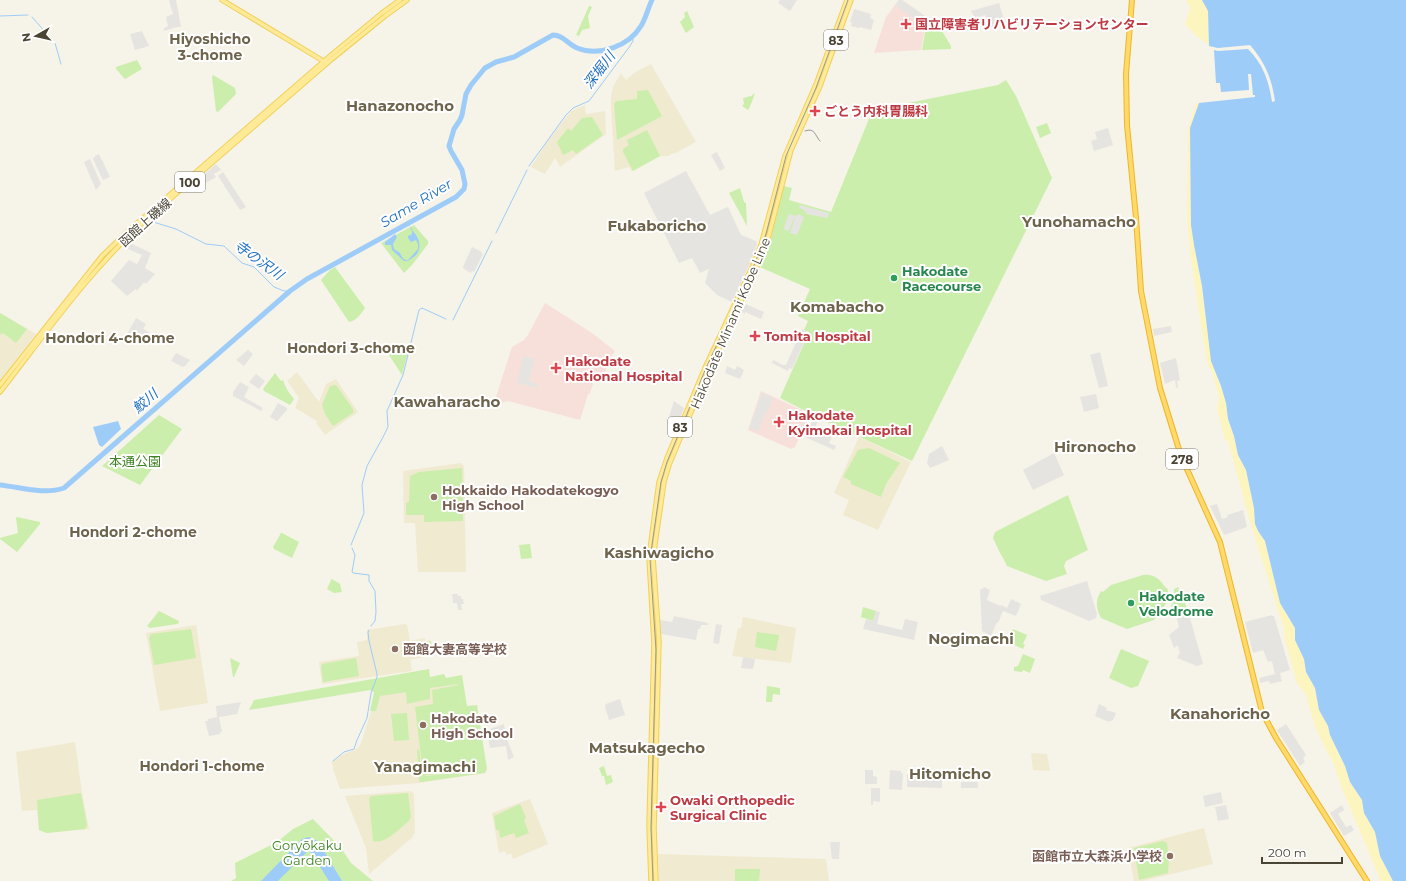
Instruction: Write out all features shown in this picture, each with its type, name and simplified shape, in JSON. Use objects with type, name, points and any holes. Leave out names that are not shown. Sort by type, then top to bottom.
[{"type":"highway","name":"278","points":[[1132,0],[1126,74],[1127,125],[1141,291],[1160,388],[1181,456],[1220,542],[1262,712],[1276,738],[1367,881]]},
{"type":"main road","points":[[222,0],[326,62]]},
{"type":"main road","name":"函館上磯線","points":[[0,392],[99,267],[118,246],[376,18],[400,0]]},
{"type":"main road","name":"函館上磯線","points":[[0,385],[98,262],[148,212],[326,62],[407,0]]},
{"type":"main road","name":"Hakodate Minami Kobe Line","points":[[651,881],[649,825],[654,643],[649,557],[661,475],[713,349],[754,263],[761,245],[785,156],[817,82],[847,0]]},
{"type":"main road","name":"Hakodate Minami Kobe Line","points":[[656,881],[654,825],[659,642],[653,558],[664,482],[669,465],[706,376],[769,235],[791,150],[820,86],[851,0]]},
{"type":"shaded area","points":[[169,0],[176,0],[181,27],[164,31],[164,28],[168,26],[166,17],[173,14]]},
{"type":"shaded area","points":[[780,0],[797,0],[790,11],[778,3]]},
{"type":"shaded area","name":"国立障害者リハビリテーションセンター","points":[[899,0],[902,0],[931,21],[925,28],[921,50],[874,53],[886,17]]},
{"type":"shaded area","points":[[899,0],[902,0],[931,20],[925,26],[895,5]]},
{"type":"shaded area","points":[[999,3],[1005,23],[991,28],[985,15],[975,18],[971,11]]},
{"type":"shaded area","points":[[854,9],[871,14],[870,18],[874,20],[871,30],[851,26],[852,23],[850,22]]},
{"type":"shaded area","points":[[142,31],[149,46],[135,50],[130,34]]},
{"type":"shaded area","points":[[651,64],[696,142],[674,154],[660,156],[632,171],[629,167],[615,171],[611,109],[613,87],[621,73],[626,80],[634,73]]},
{"type":"shaded area","points":[[585,105],[586,114],[605,111],[606,134],[560,167],[555,158],[545,174],[531,167],[546,143],[571,111]]},
{"type":"shaded area","points":[[1108,128],[1113,145],[1094,151],[1091,141],[1097,139],[1095,132]]},
{"type":"shaded area","points":[[717,152],[725,168],[720,171],[711,155]]},
{"type":"shaded area","points":[[99,154],[110,177],[103,180],[93,159]]},
{"type":"shaded area","points":[[90,159],[101,184],[96,190],[84,162]]},
{"type":"shaded area","points":[[216,164],[221,170],[214,174],[216,177],[204,184],[200,178]]},
{"type":"shaded area","points":[[686,171],[710,215],[728,207],[741,235],[756,241],[757,244],[752,259],[732,302],[717,295],[705,283],[709,269],[700,273],[692,258],[679,263],[644,193]]},
{"type":"shaded area","points":[[223,172],[246,207],[240,210],[218,176]]},
{"type":"shaded area","points":[[800,205],[829,213],[828,218],[806,214],[806,212],[799,207]]},
{"type":"shaded area","points":[[789,214],[796,216],[798,214],[804,217],[797,235],[790,233],[795,218],[789,231],[785,230],[784,227]]},
{"type":"shaded area","points":[[128,242],[151,253],[145,268],[155,274],[146,284],[144,282],[137,291],[136,289],[127,296],[111,281],[129,260],[137,264],[142,255],[123,247]]},
{"type":"shaded area","points":[[472,247],[483,254],[474,272],[472,271],[471,273],[463,267]]},
{"type":"shaded area","name":"Hakodate National Hospital","points":[[545,303],[592,333],[615,351],[608,361],[604,377],[596,375],[580,420],[508,401],[501,403],[495,400],[512,347],[524,340],[528,335]]},
{"type":"shaded area","points":[[743,303],[764,312],[761,319],[739,311]]},
{"type":"shaded area","points":[[0,313],[36,334],[0,381]]},
{"type":"shaded area","points":[[136,318],[146,324],[143,329],[149,332],[142,344],[126,336]]},
{"type":"shaded area","points":[[1171,326],[1172,332],[1154,336],[1153,329]]},
{"type":"shaded area","points":[[802,329],[808,333],[792,369],[789,368],[788,371],[772,363],[773,360],[786,365]]},
{"type":"shaded area","points":[[248,350],[253,354],[244,366],[236,360]]},
{"type":"shaded area","points":[[1100,352],[1108,386],[1099,388],[1090,355]]},
{"type":"shaded area","points":[[176,353],[190,360],[185,366],[183,367],[171,361]]},
{"type":"shaded area","points":[[523,356],[535,359],[529,381],[538,384],[537,388],[517,383]]},
{"type":"shaded area","points":[[1176,358],[1180,380],[1177,381],[1178,387],[1176,388],[1175,380],[1165,384],[1160,363]]},
{"type":"shaded area","points":[[727,366],[735,370],[737,366],[744,370],[740,379],[725,373]]},
{"type":"shaded area","points":[[297,372],[319,402],[326,384],[336,379],[358,412],[325,435],[316,423],[317,421],[295,408],[299,398],[288,380]]},
{"type":"shaded area","points":[[256,374],[265,381],[259,389],[249,382]]},
{"type":"shaded area","points":[[240,382],[249,387],[244,397],[263,408],[261,411],[233,396],[233,392]]},
{"type":"shaded area","name":"Hakodate Kyimokai Hospital","points":[[761,391],[810,414],[795,447],[791,449],[748,430]]},
{"type":"shaded area","points":[[762,393],[773,398],[758,431],[749,428]]},
{"type":"shaded area","points":[[1096,394],[1099,408],[1084,412],[1080,397]]},
{"type":"shaded area","points":[[674,401],[684,408],[679,421],[675,419],[674,422],[668,420]]},
{"type":"shaded area","points":[[278,403],[287,408],[287,410],[277,421],[270,417]]},
{"type":"shaded area","points":[[814,417],[819,419],[815,428],[819,430],[818,431],[832,437],[829,443],[836,446],[834,450],[805,437]]},
{"type":"shaded area","points":[[859,437],[911,462],[878,530],[843,515],[849,500],[834,493]]},
{"type":"shaded area","points":[[942,446],[949,460],[930,468],[927,463],[929,454]]},
{"type":"shaded area","points":[[1054,453],[1064,475],[1033,490],[1023,470]]},
{"type":"shaded area","name":"Hokkaido Hakodatekogyo High School","points":[[461,463],[464,466],[466,572],[418,572],[415,523],[404,523],[403,471]]},
{"type":"shaded area","points":[[1217,504],[1222,519],[1228,517],[1227,515],[1243,510],[1247,527],[1224,535],[1210,506]]},
{"type":"shaded area","points":[[1087,581],[1097,614],[1096,618],[1089,621],[1041,600],[1040,596]]},
{"type":"shaded area","points":[[984,587],[990,590],[987,600],[1000,606],[1001,605],[1007,608],[1011,599],[1021,604],[1016,616],[1003,611],[991,636],[982,631],[980,589]]},
{"type":"shaded area","points":[[452,594],[458,594],[458,596],[461,596],[461,599],[463,599],[464,604],[461,604],[462,610],[458,610],[457,603],[453,603]]},
{"type":"shaded area","points":[[876,611],[880,612],[877,624],[902,630],[905,619],[918,622],[914,640],[863,629],[866,619],[873,621]]},
{"type":"shaded area","points":[[1188,611],[1203,664],[1197,666],[1177,658],[1180,654],[1178,645],[1174,648],[1169,635],[1179,627],[1177,619]]},
{"type":"shaded area","points":[[1272,615],[1274,616],[1290,670],[1280,673],[1282,681],[1270,684],[1269,681],[1260,683],[1259,678],[1275,674],[1272,661],[1268,662],[1263,650],[1253,653],[1245,622]]},
{"type":"shaded area","points":[[674,616],[708,623],[708,625],[701,625],[700,629],[698,629],[696,640],[661,634],[660,620],[672,622]]},
{"type":"shaded area","points":[[743,617],[796,628],[791,663],[732,656],[738,628],[741,628]]},
{"type":"shaded area","name":"函館大妻高等学校","points":[[405,624],[407,625],[410,641],[425,638],[425,641],[430,640],[433,655],[410,660],[412,671],[322,684],[319,662],[359,656],[357,642],[367,640],[367,630]]},
{"type":"shaded area","points":[[716,624],[722,625],[719,644],[713,643]]},
{"type":"shaded area","points":[[196,625],[208,703],[160,711],[146,633]]},
{"type":"shaded area","points":[[743,657],[755,659],[753,669],[741,668]]},
{"type":"shaded area","name":"Hakodate High School","points":[[462,681],[466,707],[485,773],[419,783],[340,789],[332,762],[340,756],[358,748],[361,743],[377,693]]},
{"type":"shaded area","points":[[620,699],[625,715],[609,720],[605,706],[606,704]]},
{"type":"shaded area","points":[[241,702],[237,714],[219,717],[222,732],[220,732],[220,734],[209,736],[205,721],[217,717],[216,706]]},
{"type":"shaded area","points":[[1099,704],[1107,708],[1106,710],[1116,713],[1113,720],[1109,722],[1095,716]]},
{"type":"shaded area","points":[[504,724],[506,737],[514,757],[508,760],[506,746],[490,748],[487,730]]},
{"type":"shaded area","points":[[1286,724],[1306,755],[1303,758],[1305,762],[1300,766],[1277,730]]},
{"type":"shaded area","points":[[75,742],[89,829],[46,833],[39,830],[37,810],[22,811],[16,752]]},
{"type":"shaded area","points":[[1031,753],[1047,754],[1050,771],[1033,770]]},
{"type":"shaded area","points":[[865,770],[873,770],[873,776],[877,777],[877,784],[865,784]]},
{"type":"shaded area","points":[[890,770],[901,771],[901,773],[903,773],[902,790],[889,789]]},
{"type":"shaded area","points":[[909,772],[937,772],[937,777],[942,777],[942,788],[907,787],[907,775]]},
{"type":"shaded area","points":[[961,782],[978,782],[978,788],[961,788]]},
{"type":"shaded area","points":[[871,788],[880,788],[880,802],[873,801],[873,805],[871,805]]},
{"type":"shaded area","points":[[411,791],[414,794],[415,833],[412,836],[413,837],[369,874],[366,848],[345,796]]},
{"type":"shaded area","points":[[1221,792],[1223,803],[1205,807],[1203,796]]},
{"type":"shaded area","points":[[530,799],[548,844],[513,859],[511,853],[507,855],[505,851],[499,853],[492,813]]},
{"type":"shaded area","points":[[1226,805],[1229,819],[1218,821],[1215,807]]},
{"type":"shaded area","points":[[1342,805],[1344,810],[1338,814],[1346,827],[1351,825],[1354,830],[1344,836],[1330,813]]},
{"type":"shaded area","name":"函館市立大森浜小学校","points":[[1204,828],[1213,864],[1143,881],[1134,881],[1128,848]]},
{"type":"shaded area","points":[[830,842],[840,842],[839,859],[832,859]]},
{"type":"shaded area","points":[[658,854],[826,859],[829,881],[659,881]]},
{"type":"green space","points":[[589,6],[592,7],[588,16],[590,28],[582,30],[579,36],[576,35]]},
{"type":"green space","points":[[687,11],[694,27],[686,33],[680,22],[685,17],[684,13]]},
{"type":"green space","points":[[932,21],[939,26],[951,46],[951,49],[922,50],[926,26]]},
{"type":"green space","points":[[137,60],[142,69],[125,79],[116,69],[116,67]]},
{"type":"green space","points":[[213,75],[235,88],[236,94],[218,112],[216,111]]},
{"type":"green space","name":"Hakodate Racecourse","points":[[1006,80],[1016,96],[1052,178],[912,461],[825,421],[780,398],[809,332],[804,330],[808,321],[798,316],[810,289],[760,267],[769,246],[784,186],[792,188],[789,200],[831,212],[873,109],[998,85]]},
{"type":"green space","points":[[648,90],[662,116],[617,140],[614,104],[617,101],[637,99],[637,91]]},
{"type":"green space","points":[[755,93],[748,110],[742,106],[744,104],[743,98],[751,96]]},
{"type":"green space","points":[[592,117],[603,135],[576,154],[573,150],[563,155],[557,142],[568,128],[571,131],[582,118]]},
{"type":"green space","points":[[1047,123],[1051,133],[1040,138],[1036,127]]},
{"type":"green space","points":[[647,130],[660,156],[633,171],[623,152],[623,149],[629,145],[627,140]]},
{"type":"green space","points":[[740,188],[744,202],[746,203],[747,226],[729,193]]},
{"type":"green space","points":[[414,225],[428,241],[428,244],[404,273],[381,243]]},
{"type":"green space","points":[[335,267],[365,308],[358,317],[349,322],[321,280],[330,270]]},
{"type":"green space","points":[[0,313],[27,329],[16,343],[3,333],[2,335],[0,333]]},
{"type":"green space","points":[[404,345],[408,352],[402,375],[389,355]]},
{"type":"green space","points":[[275,373],[281,381],[283,380],[287,390],[294,399],[290,405],[264,391],[263,389]]},
{"type":"green space","points":[[336,385],[353,409],[353,413],[333,426],[325,414],[322,405],[330,386]]},
{"type":"green space","name":"本通公園","points":[[159,415],[182,429],[140,485],[102,466]]},
{"type":"green space","points":[[869,448],[900,463],[886,484],[881,497],[851,484],[851,481],[843,477],[858,450]]},
{"type":"green space","points":[[462,468],[463,521],[424,522],[424,515],[406,515],[406,503],[409,502],[410,476],[419,472]]},
{"type":"green space","points":[[1068,495],[1088,550],[1066,561],[1064,566],[1067,574],[1046,581],[1007,566],[993,538],[995,532]]},
{"type":"green space","points":[[17,517],[40,522],[40,524],[17,552],[0,538],[18,533]]},
{"type":"green space","points":[[281,533],[299,542],[292,558],[274,549],[273,547]]},
{"type":"green space","points":[[530,544],[532,558],[521,559],[519,545]]},
{"type":"green space","name":"Hakodate Velodrome","points":[[1143,575],[1151,575],[1156,578],[1167,588],[1168,591],[1167,602],[1154,620],[1127,629],[1101,618],[1097,604],[1101,591],[1103,592],[1111,585]]},
{"type":"green space","points":[[332,579],[340,584],[342,592],[334,593],[327,589]]},
{"type":"green space","points":[[1178,587],[1187,609],[1179,618],[1171,607],[1174,599],[1174,589]]},
{"type":"green space","points":[[863,607],[876,611],[873,621],[861,617]]},
{"type":"green space","points":[[159,611],[179,621],[178,624],[150,628],[147,626]]},
{"type":"green space","points":[[191,629],[196,658],[154,665],[149,638],[151,634]]},
{"type":"green space","points":[[1013,629],[1027,635],[1023,644],[1025,645],[1023,649],[1008,642]]},
{"type":"green space","points":[[757,632],[779,635],[776,651],[755,647]]},
{"type":"green space","points":[[431,641],[433,654],[419,656],[416,644]]},
{"type":"green space","points":[[1121,649],[1149,661],[1138,686],[1131,688],[1109,678]]},
{"type":"green space","points":[[1023,654],[1035,659],[1030,673],[1023,670],[1022,672],[1014,671],[1014,667],[1018,666]]},
{"type":"green space","points":[[230,658],[240,663],[234,677],[233,677]]},
{"type":"green space","points":[[356,658],[359,676],[323,682],[322,664]]},
{"type":"green space","points":[[429,669],[430,677],[444,674],[446,678],[462,675],[467,706],[477,705],[487,769],[485,773],[421,782],[419,781],[417,750],[419,749],[422,773],[427,776],[459,772],[427,775],[423,773],[415,707],[433,704],[432,690],[458,685],[470,770],[458,684],[430,688],[430,699],[407,704],[406,692],[380,696],[376,711],[370,711],[374,692],[370,690],[249,710],[254,700]]},
{"type":"green space","points":[[767,686],[780,688],[780,695],[773,694],[772,702],[766,702]]},
{"type":"green space","points":[[407,713],[409,740],[394,741],[391,714]]},
{"type":"green space","points":[[604,766],[607,776],[611,775],[613,782],[606,785],[604,776],[602,776],[599,768]]},
{"type":"green space","points":[[81,793],[87,825],[85,829],[47,833],[39,830],[37,800]]},
{"type":"green space","points":[[408,793],[411,817],[409,821],[382,841],[373,841],[369,798],[371,796]]},
{"type":"green space","points":[[520,804],[526,818],[524,820],[529,833],[516,838],[514,833],[500,838],[499,830],[496,830],[494,816]]},
{"type":"green space","name":"Goryōkaku Garden","points":[[313,819],[341,848],[351,863],[373,881],[231,881],[236,878],[235,863],[277,842],[293,829]]},
{"type":"green space","points":[[1163,841],[1167,843],[1169,860],[1168,873],[1139,880],[1134,848]]},
{"type":"green space","points":[[735,869],[760,869],[759,881],[735,881]]},
{"type":"sand","points":[[1186,0],[1202,0],[1208,11],[1209,45],[1195,35],[1185,24],[1190,8]]},
{"type":"sand","points":[[1196,103],[1199,103],[1190,128],[1191,225],[1215,371],[1226,403],[1228,419],[1234,436],[1238,455],[1246,470],[1254,508],[1255,524],[1265,541],[1280,603],[1295,628],[1295,640],[1304,659],[1306,672],[1315,688],[1319,710],[1328,726],[1330,735],[1345,766],[1350,782],[1362,800],[1364,813],[1375,832],[1380,856],[1393,881],[1381,881],[1343,791],[1333,762],[1315,726],[1306,695],[1297,683],[1285,640],[1284,629],[1251,525],[1228,441],[1225,440],[1217,408],[1219,398],[1212,370],[1209,368],[1206,357],[1190,253],[1187,218],[1188,128]]},
{"type":"water","points":[[1202,0],[1406,0],[1406,881],[1393,881],[1380,856],[1375,832],[1364,813],[1362,800],[1350,782],[1345,766],[1330,735],[1328,726],[1319,710],[1315,688],[1306,672],[1304,659],[1295,640],[1295,628],[1280,603],[1265,541],[1255,524],[1254,508],[1246,470],[1238,455],[1234,436],[1228,419],[1226,403],[1211,361],[1202,286],[1191,225],[1190,128],[1199,103],[1255,97],[1255,95],[1253,95],[1251,74],[1248,74],[1249,90],[1221,92],[1220,83],[1216,83],[1214,50],[1248,49],[1258,61],[1267,80],[1272,102],[1275,101],[1272,85],[1264,64],[1250,45],[1218,48],[1209,46],[1208,11]]},
{"type":"water","points":[[412,230],[417,236],[419,250],[415,256],[409,260],[404,261],[392,250],[391,245],[385,245],[385,242],[395,234],[397,237],[393,244],[394,249],[400,253],[404,259],[408,260],[418,249],[416,240],[411,242],[408,238],[408,236],[412,234]]},
{"type":"water","points":[[118,421],[121,429],[102,447],[99,445],[93,427]]},
{"type":"water","points":[[309,837],[318,841],[342,881],[329,881],[309,850],[278,881],[261,881],[302,839]]},
{"type":"waterway","name":"Same River","points":[[0,485],[40,491],[64,488],[290,291],[307,279],[456,197],[464,189],[465,184],[462,170],[449,146],[454,129],[462,115],[466,94],[471,85],[485,68],[496,62],[514,57],[553,35],[560,36],[577,48],[586,50],[595,51],[613,48],[629,39],[636,33],[643,23],[652,0]]},
{"type":"waterway","name":"寺の沢川","points":[[0,16],[28,15]]},
{"type":"waterway","name":"寺の沢川","points":[[32,17],[55,43],[61,64]]},
{"type":"waterway","name":"深堀川","points":[[529,166],[566,115],[573,108],[589,101],[630,46],[633,41],[633,35]]},
{"type":"waterway","name":"深堀川","points":[[496,233],[527,170]]},
{"type":"waterway","name":"寺の沢川","points":[[150,221],[176,229],[206,244],[224,246],[242,263],[254,267],[274,287],[284,291],[290,291]]},
{"type":"waterway","points":[[453,320],[492,241]]},
{"type":"waterway","points":[[351,545],[364,513],[362,485],[367,466],[388,427],[387,411],[403,375],[419,310],[422,308],[446,319]]},
{"type":"waterway","points":[[352,548],[355,555],[352,572],[369,575],[369,581],[375,591],[375,621],[371,626]]},
{"type":"waterway","points":[[333,761],[344,752],[354,749],[367,718],[371,693],[377,677],[369,641],[369,630]]},
{"type":"tram line","points":[[653,881],[651,828],[656,650],[650,559],[661,482],[667,462],[706,368],[755,263],[766,234],[786,156],[816,88],[848,0]]},
{"type":"tram line","points":[[805,131],[813,131],[820,141]]},
{"type":"place","name":"国立障害者リハビリテーションセンター","points":[[906,24]]},
{"type":"place","name":"ごとう内科胃腸科","points":[[815,111]]},
{"type":"place","name":"Hakodate Racecourse","points":[[894,278]]},
{"type":"place","name":"Tomita Hospital","points":[[755,336]]},
{"type":"place","name":"Hakodate National Hospital","points":[[556,368]]},
{"type":"place","name":"Hakodate Kyimokai Hospital","points":[[779,422]]},
{"type":"place","name":"Hokkaido Hakodatekogyo High School","points":[[434,497]]},
{"type":"place","name":"Hakodate Velodrome","points":[[1131,603]]},
{"type":"place","name":"函館大妻高等学校","points":[[395,649]]},
{"type":"place","name":"Hakodate High School","points":[[423,725]]},
{"type":"place","name":"Owaki Orthopedic Surgical Clinic","points":[[661,807]]},
{"type":"place","name":"函館市立大森浜小学校","points":[[1170,856]]},
{"type":"district","name":"Hiyoshicho 3-chome","points":[[210,48]]},
{"type":"district","name":"Hanazonocho","points":[[400,105]]},
{"type":"district","name":"Yunohamacho","points":[[1079,221]]},
{"type":"district","name":"Fukaboricho","points":[[657,225]]},
{"type":"district","name":"Komabacho","points":[[837,306]]},
{"type":"district","name":"Hondori 4-chome","points":[[110,338]]},
{"type":"district","name":"Hondori 3-chome","points":[[351,348]]},
{"type":"district","name":"Kawaharacho","points":[[447,401]]},
{"type":"district","name":"Hironocho","points":[[1095,446]]},
{"type":"district","name":"Hondori 2-chome","points":[[133,532]]},
{"type":"district","name":"Kashiwagicho","points":[[659,552]]},
{"type":"district","name":"Nogimachi","points":[[971,638]]},
{"type":"district","name":"Kanahoricho","points":[[1220,713]]},
{"type":"district","name":"Matsukagecho","points":[[647,747]]},
{"type":"district","name":"Hondori 1-chome","points":[[202,766]]},
{"type":"district","name":"Yanagimachi","points":[[425,766]]},
{"type":"district","name":"Hitomicho","points":[[950,773]]},
{"type":"water label","name":"鮫川","points":[[145,401]]}]
